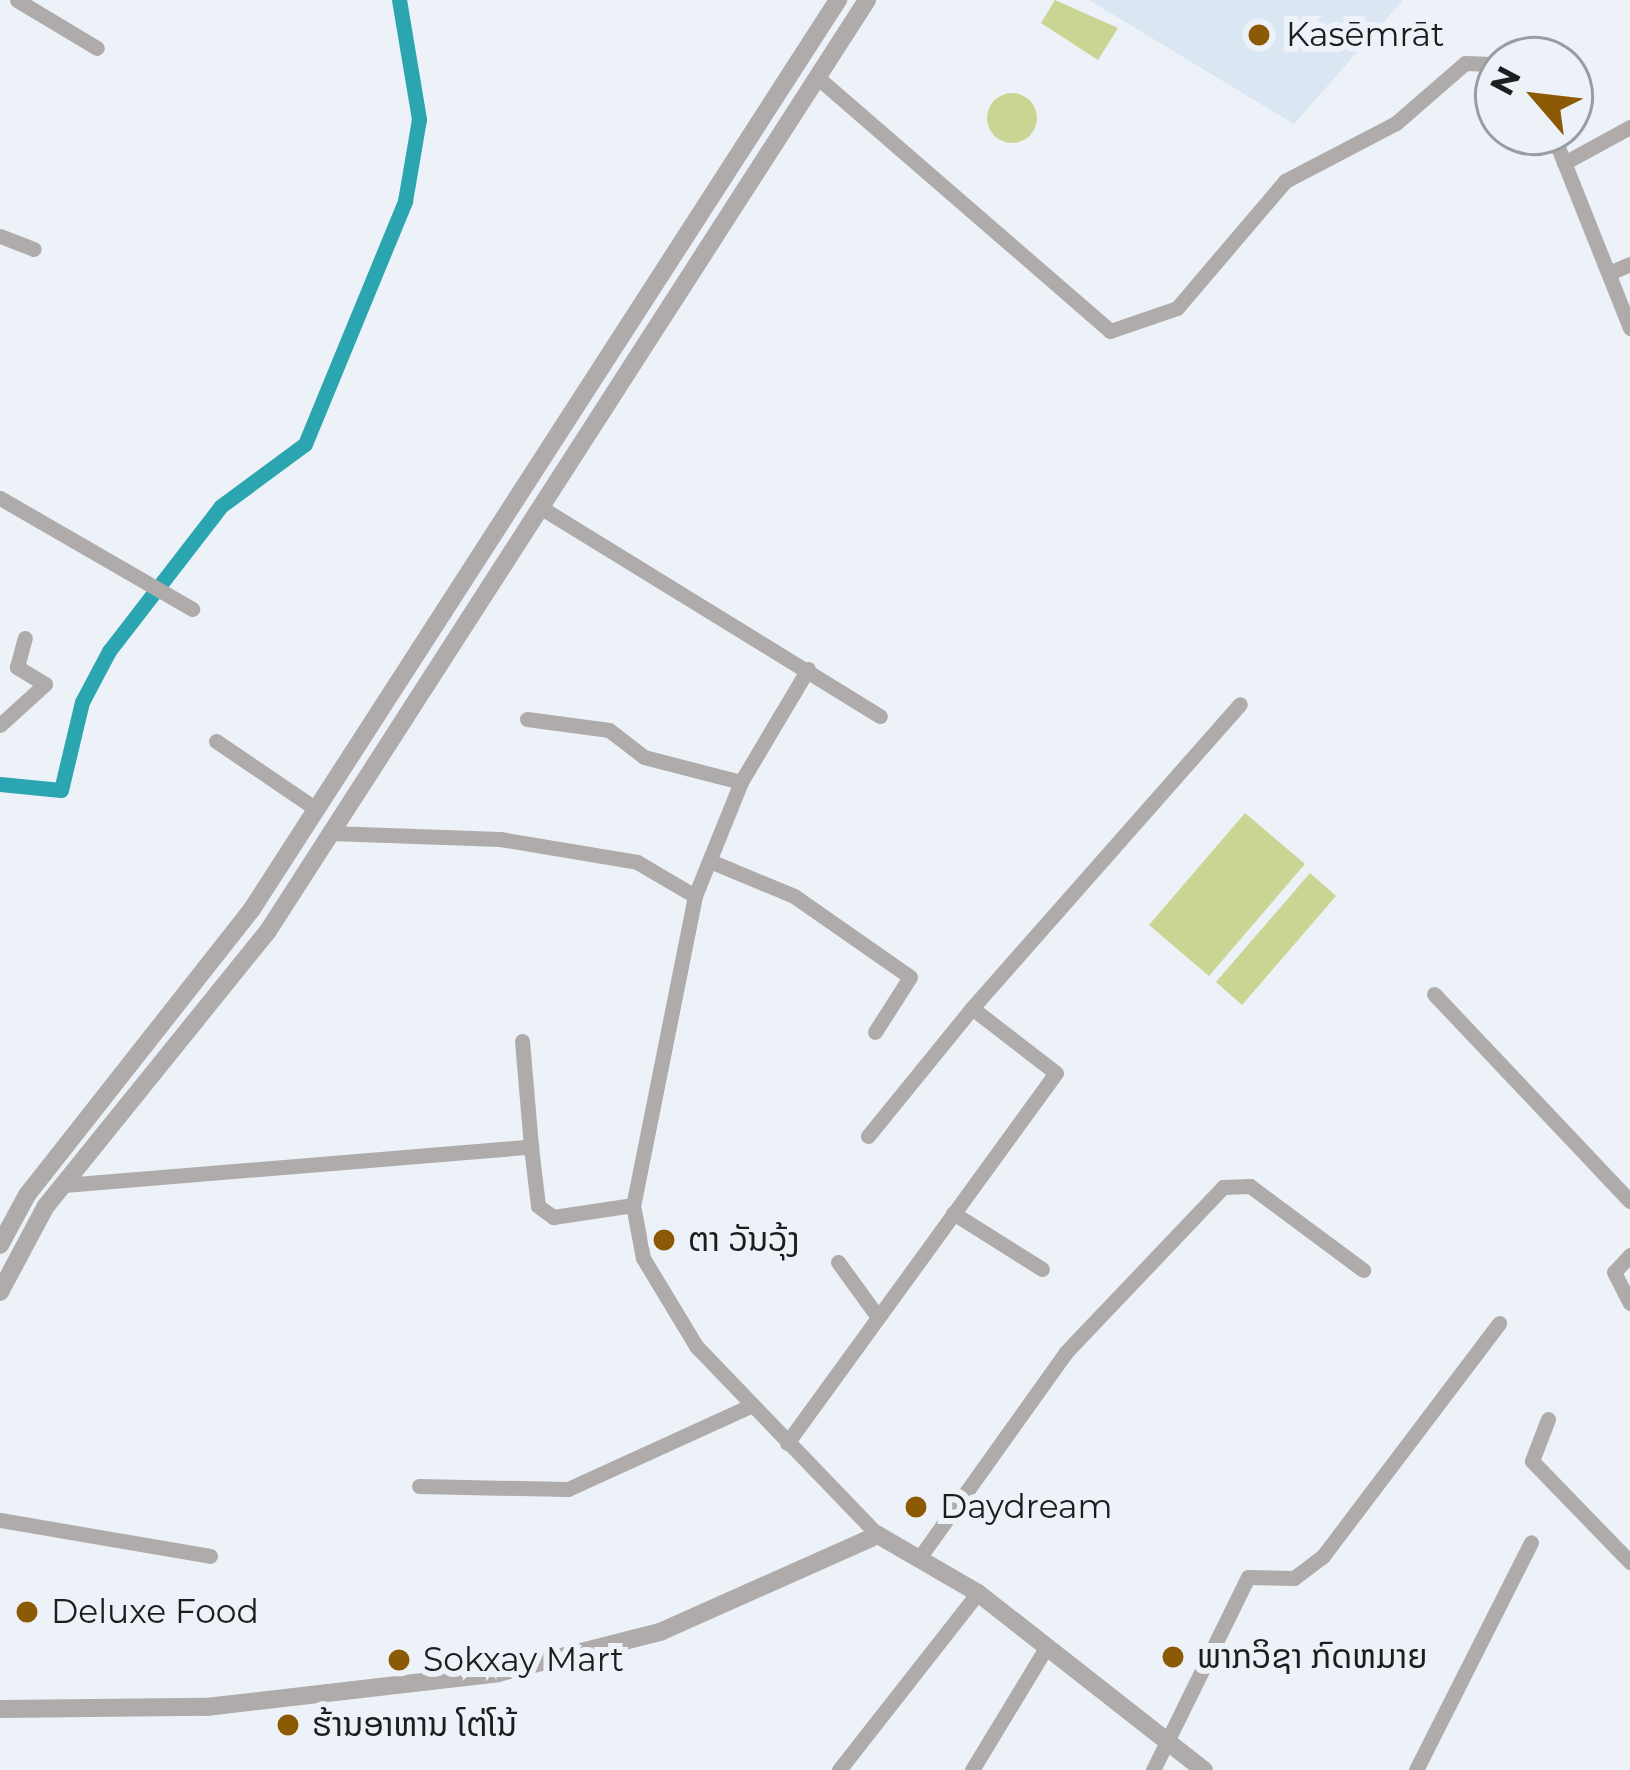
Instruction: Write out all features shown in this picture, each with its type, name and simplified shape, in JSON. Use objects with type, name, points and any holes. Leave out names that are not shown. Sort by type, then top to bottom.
[{"type":"street","points":[[17,0],[98,48]]},
{"type":"street","points":[[0,1245],[316,809],[838,0]]},
{"type":"street","points":[[0,1292],[64,1185],[268,932],[867,0]]},
{"type":"street","points":[[817,77],[1110,331],[1177,308],[1300,171],[1396,123],[1465,63],[1474,63]]},
{"type":"street","points":[[1564,163],[1630,127]]},
{"type":"street","points":[[1561,156],[1630,328]]},
{"type":"street","points":[[0,236],[34,248]]},
{"type":"street","points":[[1609,273],[1630,264]]},
{"type":"street","points":[[0,498],[192,610]]},
{"type":"street","points":[[540,507],[880,716]]},
{"type":"street","points":[[0,725],[45,684],[17,667],[25,638]]},
{"type":"street","points":[[808,669],[741,782],[695,896],[633,1205],[643,1258],[672,1314],[748,1407],[878,1535],[922,1554],[978,1593],[1204,1770]]},
{"type":"street","points":[[868,1136],[972,1008],[1240,704]]},
{"type":"street","points":[[527,719],[609,730],[644,757],[741,782]]},
{"type":"street","points":[[216,741],[316,809]]},
{"type":"street","points":[[331,832],[500,839],[638,862],[695,896]]},
{"type":"street","points":[[710,861],[794,896],[910,977],[875,1032]]},
{"type":"street","points":[[1434,994],[1630,1201]]},
{"type":"street","points":[[787,1443],[875,1313],[1056,1073],[972,1008]]},
{"type":"street","points":[[522,1041],[538,1206],[553,1217],[633,1205]]},
{"type":"street","points":[[64,1185],[531,1147]]},
{"type":"street","points":[[922,1554],[1066,1352],[1223,1187],[1250,1186],[1363,1270]]},
{"type":"street","points":[[953,1213],[1042,1269]]},
{"type":"street","points":[[1630,1255],[1614,1273],[1630,1303]]},
{"type":"street","points":[[838,1262],[875,1313]]},
{"type":"street","points":[[1153,1770],[1172,1745],[1248,1576],[1294,1579],[1323,1556],[1499,1323]]},
{"type":"street","points":[[419,1486],[568,1489],[748,1407]]},
{"type":"street","points":[[1548,1419],[1532,1461],[1630,1562]]},
{"type":"street","points":[[0,1520],[210,1556]]},
{"type":"street","points":[[0,1708],[206,1707],[498,1673],[660,1632],[878,1535]]},
{"type":"street","points":[[1416,1770],[1531,1542]]},
{"type":"street","points":[[839,1770],[978,1593]]},
{"type":"street","points":[[972,1770],[1046,1648]]},
{"type":"shaded area","name":"Kasēmrāt","points":[[1089,0],[1403,0],[1294,124]]},
{"type":"green space","points":[[1055,0],[1118,28],[1098,60],[1041,23]]},
{"type":"green space","points":[[1012,93],[1030,100],[1037,118],[1030,136],[1012,143],[994,136],[987,118],[994,100]]},
{"type":"green space","points":[[1245,813],[1305,864],[1209,976],[1149,925]]},
{"type":"green space","points":[[1310,873],[1336,896],[1242,1005],[1216,982]]},
{"type":"waterway","points":[[0,784],[61,790],[82,702],[109,651],[221,506],[305,444],[405,201],[419,119],[399,0]]},
{"type":"place","name":"Kasēmrāt","points":[[1259,35]]},
{"type":"place","name":"ຕາ ວັນວຸ້ງ","points":[[664,1240]]},
{"type":"place","name":"Daydream","points":[[916,1507]]},
{"type":"place","name":"Deluxe Food","points":[[27,1612]]},
{"type":"place","name":"ພາກວິຊາ ກົດຫມາຍ","points":[[1173,1657]]},
{"type":"place","name":"Sokxay Mart","points":[[399,1660]]},
{"type":"place","name":"ຮ້ານອາຫານ ໂຕ່ໂນ້","points":[[288,1725]]}]
